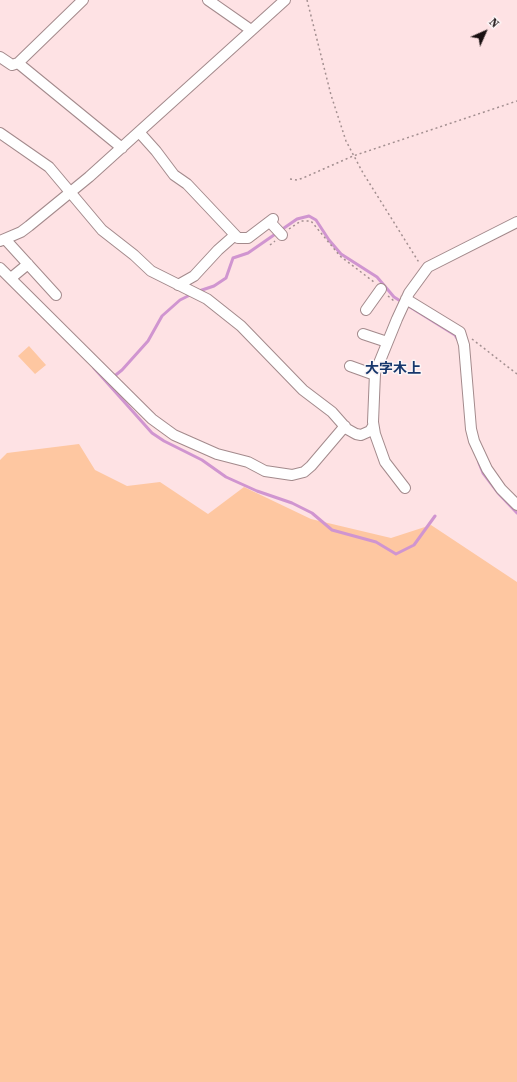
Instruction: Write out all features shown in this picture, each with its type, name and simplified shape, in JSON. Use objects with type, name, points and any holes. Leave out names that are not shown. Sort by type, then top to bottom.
[{"type":"street","points":[[0,57],[12,65],[18,63],[83,0]]},
{"type":"street","points":[[208,0],[251,30]]},
{"type":"street","points":[[56,294],[28,264],[2,240],[29,226],[122,148],[285,0]]},
{"type":"street","points":[[18,63],[122,148]]},
{"type":"street","points":[[140,132],[174,175],[187,184],[235,235],[242,239],[248,238],[271,220],[282,235]]},
{"type":"street","points":[[0,133],[44,163],[89,216],[113,240],[134,255],[156,274],[212,302],[241,326],[304,390],[332,412],[351,432],[360,435],[370,431],[373,426]]},
{"type":"street","points":[[405,488],[385,462],[373,426],[375,375],[387,342],[404,303],[424,270],[432,264],[517,222]]},
{"type":"street","points":[[178,285],[194,276],[218,250],[235,235]]},
{"type":"street","points":[[11,278],[28,264]]},
{"type":"street","points":[[0,268],[160,426],[174,435],[217,454],[248,462],[265,471],[292,475],[308,470],[345,426]]},
{"type":"street","points":[[366,310],[381,289]]},
{"type":"street","points":[[404,303],[460,332],[464,345],[474,441],[487,469],[501,489],[517,505]]},
{"type":"street","points":[[363,334],[387,342]]},
{"type":"street","points":[[350,366],[375,375]]},
{"type":"path","points":[[307,0],[338,119],[353,156],[424,270]]},
{"type":"path","points":[[290,179],[297,180],[303,178],[353,156],[517,101]]},
{"type":"path","points":[[270,245],[301,221],[311,221],[340,256],[370,278],[381,289],[404,303]]},
{"type":"path","points":[[471,338],[517,374]]},
{"type":"shaded area","points":[[29,346],[46,365],[35,374],[18,356]]},
{"type":"shaded area","points":[[79,444],[95,470],[127,486],[160,482],[208,514],[244,487],[311,519],[391,538],[431,525],[517,582],[517,1082],[0,1082],[0,460],[7,453]]},
{"type":"waterway","points":[[199,291],[214,286],[226,278],[233,258],[248,253],[297,219],[309,216],[316,220],[329,240],[341,254],[377,277],[394,297],[455,335],[458,340]]},
{"type":"waterway","points":[[107,382],[122,370],[148,341],[162,316],[180,300],[192,294]]},
{"type":"waterway","points":[[94,368],[152,433],[164,441],[202,460],[226,477],[257,491],[292,503],[312,513],[332,530],[376,542],[396,554],[414,545],[435,516]]},
{"type":"waterway","points":[[479,463],[483,473],[499,494],[517,513]]},
{"type":"district","name":"大字木上","points":[[393,369]]}]
